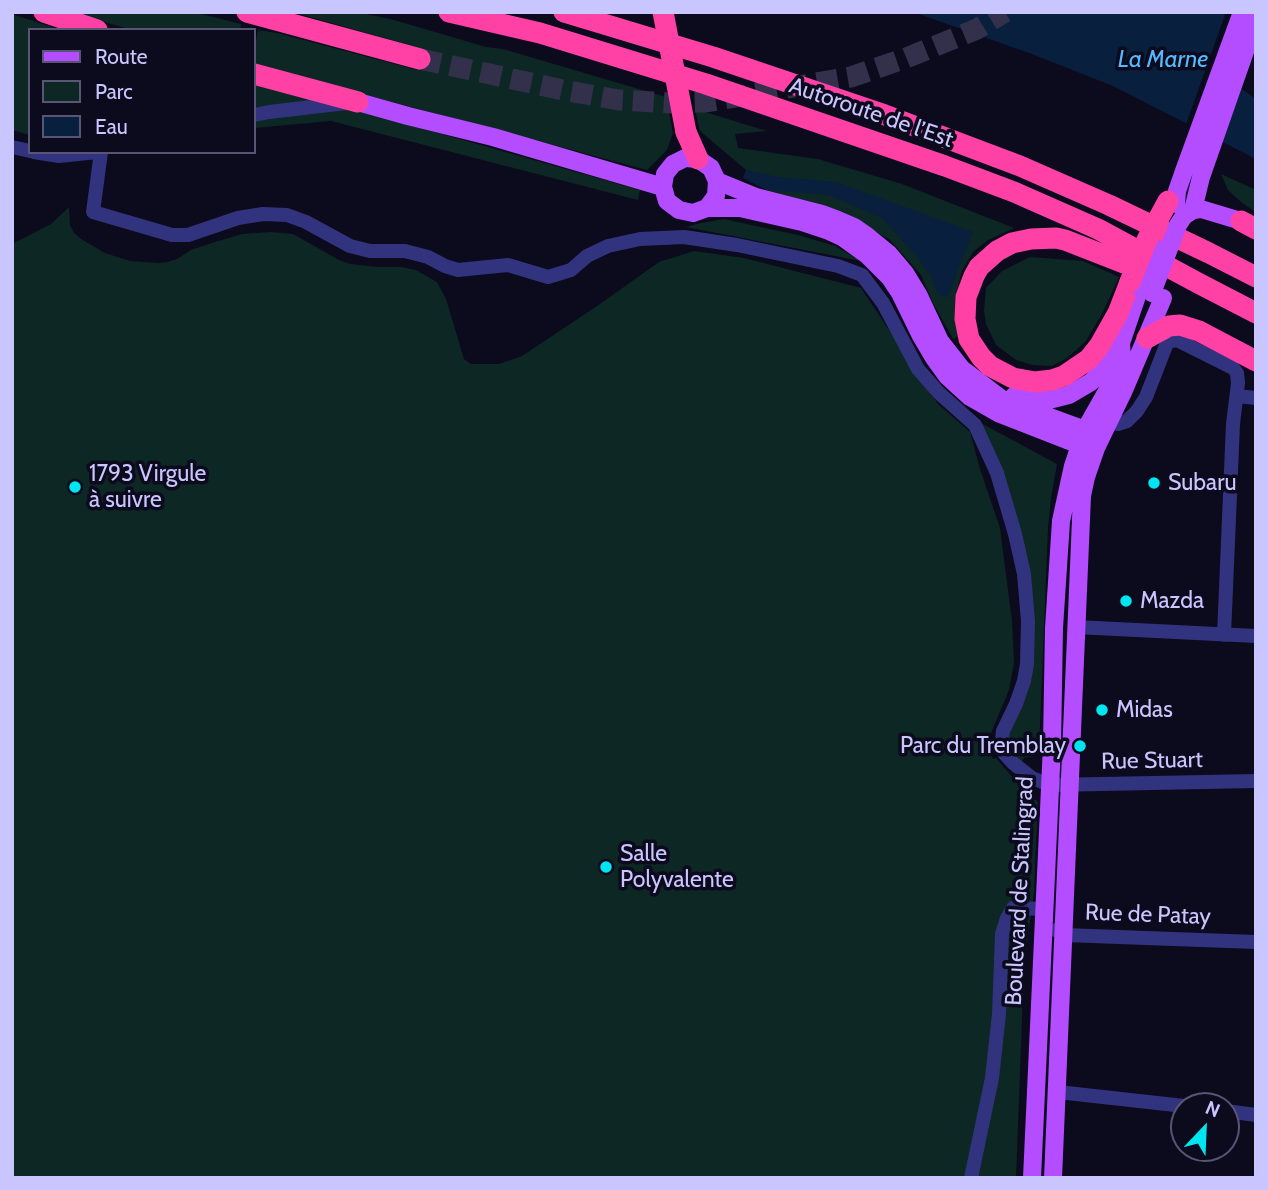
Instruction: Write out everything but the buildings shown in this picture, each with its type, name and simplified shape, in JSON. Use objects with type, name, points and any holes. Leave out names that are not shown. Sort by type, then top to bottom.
[{"type":"highway","points":[[44,12],[91,28]]},
{"type":"highway","points":[[247,12],[420,59]]},
{"type":"highway","name":"Autoroute de l’Est","points":[[450,12],[540,33],[706,84],[945,166],[1014,192],[1098,229],[1256,313]]},
{"type":"highway","name":"Autoroute de l’Est","points":[[564,12],[740,66],[885,115],[1020,166],[1109,205],[1256,278]]},
{"type":"highway","points":[[663,12],[686,132],[698,159]]},
{"type":"highway","points":[[256,75],[358,102]]},
{"type":"highway","points":[[1181,186],[1147,240],[1146,290],[1118,313],[1089,359],[1064,376],[1035,382],[1013,378],[990,366],[969,339],[965,319],[966,297],[979,267],[998,251],[1021,240],[1065,240],[1172,282],[1182,285],[1198,284]]},
{"type":"highway","points":[[1147,338],[1169,326],[1180,325],[1199,331],[1256,361]]},
{"type":"main road","points":[[1194,210],[1181,186],[1242,12]]},
{"type":"main road","points":[[1181,186],[1256,20]]},
{"type":"main road","points":[[358,102],[527,146],[663,187]]},
{"type":"main road","points":[[706,208],[716,196],[717,181],[711,167],[698,159],[685,158],[673,164],[665,174],[663,187],[667,201],[679,210],[693,213],[706,208],[740,208],[803,222],[852,243],[881,268],[896,286],[927,348],[940,367],[970,397],[998,413],[1090,441]]},
{"type":"main road","points":[[717,181],[756,197],[838,219],[867,236],[905,273],[919,296],[934,332],[955,361],[973,378],[1003,400],[1090,441]]},
{"type":"main road","points":[[1181,186],[1204,190],[1207,195],[1249,225]]},
{"type":"main road","points":[[1194,210],[1201,209],[1249,225]]},
{"type":"main road","points":[[994,391],[1027,399],[1049,400],[1069,395],[1091,382],[1133,341],[1146,290],[1194,210]]},
{"type":"main road","name":"Boulevard de Stalingrad","points":[[1053,1178],[1082,496],[1090,441],[1109,422],[1156,317],[1146,290]]},
{"type":"main road","name":"Boulevard de Stalingrad","points":[[1032,1178],[1059,538],[1065,496],[1090,441],[1122,351]]},
{"type":"street","points":[[256,114],[358,102]]},
{"type":"street","points":[[46,154],[79,154]]},
{"type":"street","points":[[99,154],[93,212],[173,235],[188,235],[238,218],[262,214],[288,215],[350,246],[370,251],[405,251],[428,257],[458,270],[509,265],[548,276],[571,270],[587,256],[608,246],[640,239],[684,237],[838,266],[862,275],[883,303],[918,369],[939,393],[975,425],[997,474],[1024,574],[1028,621],[1024,681],[1003,731],[1002,747],[1004,753],[1020,769],[1049,785]]},
{"type":"street","points":[[1109,422],[1118,424],[1127,421],[1137,411],[1146,397],[1167,343],[1171,341],[1177,340],[1233,368],[1237,373],[1224,635]]},
{"type":"street","points":[[1237,396],[1256,398]]},
{"type":"street","points":[[1076,627],[1256,636]]},
{"type":"street","name":"Rue Stuart","points":[[1049,785],[1256,781]]},
{"type":"street","points":[[971,1178],[992,1078],[999,1014],[1002,934],[1013,908],[1043,915]]},
{"type":"street","name":"Rue de Patay","points":[[1043,915],[1064,935],[1256,942]]},
{"type":"street","points":[[1058,1092],[1170,1104]]},
{"type":"green space","points":[[71,12],[193,12],[241,24],[240,28],[125,28]]},
{"type":"green space","points":[[292,12],[357,12],[394,20],[666,97],[673,133],[667,150],[647,170],[256,66],[258,30],[417,70],[424,49]]},
{"type":"green space","points":[[12,14],[55,28],[28,28],[28,134],[12,130]]},
{"type":"green space","points":[[256,83],[640,190],[638,200],[331,121],[256,128]]},
{"type":"green space","points":[[695,109],[767,131],[735,134],[738,148],[818,159],[902,184],[1014,228],[988,240],[973,252],[962,271],[955,297],[958,337],[953,339],[921,275],[890,240],[843,212],[767,190],[743,178],[746,170],[700,131]]},
{"type":"green space","points":[[1221,174],[1256,190],[1256,212],[1228,190]]},
{"type":"green space","points":[[69,207],[70,225],[74,233],[105,253],[130,261],[168,262],[191,250],[242,234],[271,232],[293,234],[350,264],[416,270],[437,282],[446,299],[464,359],[471,364],[499,364],[522,356],[659,262],[694,251],[744,258],[861,288],[938,404],[970,432],[1000,528],[1012,621],[1014,663],[1009,690],[991,733],[991,753],[993,759],[996,758],[1038,802],[1034,892],[1024,966],[1016,1178],[12,1178],[12,244],[51,224]]},
{"type":"green space","points":[[724,219],[835,246],[861,261],[686,227]]},
{"type":"green space","points":[[1030,257],[1083,261],[1119,277],[1086,341],[1067,358],[1052,366],[1032,365],[1016,360],[996,345],[986,324],[986,288],[1002,271]]},
{"type":"green space","points":[[981,423],[1057,464],[1048,528],[1039,750],[1035,756],[1024,758],[1021,763],[1007,747],[1032,624]]},
{"type":"water","name":"La Marne","points":[[913,12],[1256,12],[1256,55],[1214,53],[1209,60],[1224,76],[1256,99],[1256,159],[1113,86]]},
{"type":"water","points":[[746,170],[777,177],[836,182],[973,232],[948,297],[938,295],[930,275],[882,218],[829,195],[767,190],[743,178]]},
{"type":"pier","points":[[1226,12],[1256,12],[1256,49],[1253,58],[1213,59],[1243,85],[1221,146],[1185,127]]},
{"type":"tunnel","points":[[420,59],[619,100],[706,102],[851,77],[977,29],[1005,12]]},
{"type":"place","name":"Subaru","points":[[1154,483]]},
{"type":"place","name":"1793 Virgule à suivre","points":[[75,487]]},
{"type":"place","name":"Mazda","points":[[1126,601]]},
{"type":"place","name":"Midas","points":[[1102,710]]},
{"type":"place","name":"Parc du Tremblay","points":[[1080,746]]},
{"type":"place","name":"Salle Polyvalente","points":[[606,867]]}]
